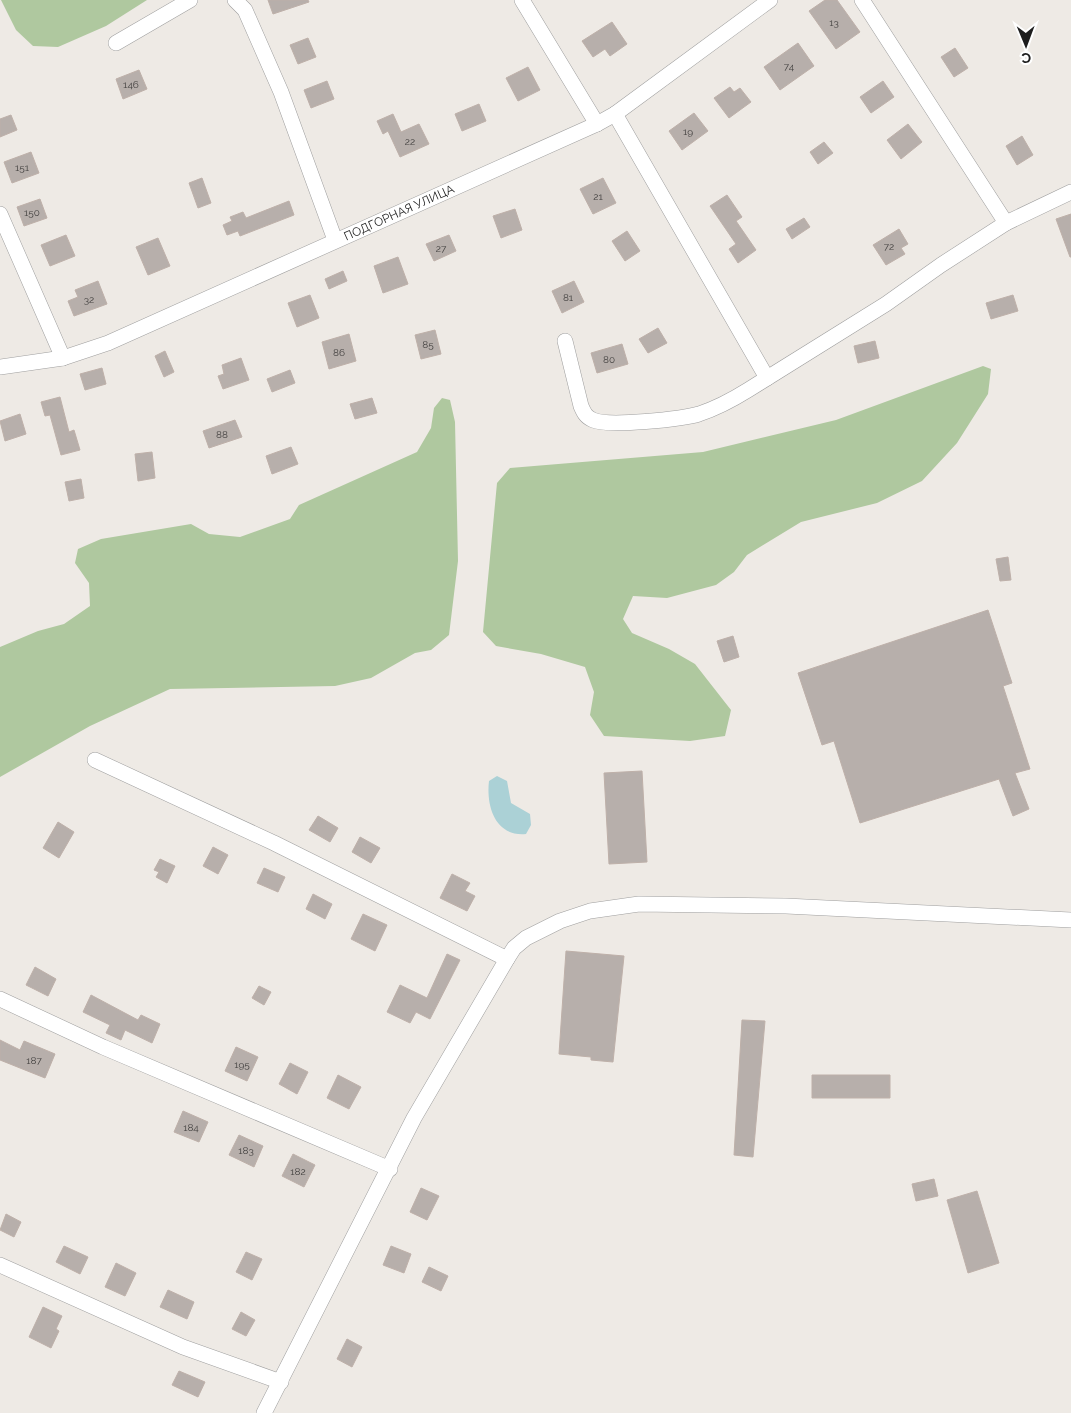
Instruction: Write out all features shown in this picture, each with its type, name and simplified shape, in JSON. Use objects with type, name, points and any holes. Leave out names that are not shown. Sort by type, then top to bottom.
[{"type":"street","points":[[116,43],[190,0]]},
{"type":"street","points":[[235,0],[245,10],[281,92],[335,240]]},
{"type":"street","points":[[522,0],[597,124]]},
{"type":"street","name":"ПОДГОРНАЯ УЛИЦА","points":[[0,367],[63,358],[108,343],[597,124],[616,114],[770,0]]},
{"type":"street","points":[[862,0],[1006,223]]},
{"type":"street","points":[[616,114],[767,378]]},
{"type":"street","points":[[565,341],[584,415],[593,420],[609,424],[697,414],[726,403],[767,378],[886,304],[941,265],[1006,223],[1071,192]]},
{"type":"street","points":[[0,214],[63,358]]},
{"type":"street","points":[[96,760],[274,843],[507,959]]},
{"type":"street","points":[[264,1413],[390,1169],[414,1118],[507,959],[514,948],[526,938],[560,921],[590,911],[639,904],[786,906],[1071,920]]},
{"type":"street","points":[[0,999],[103,1047],[390,1169]]},
{"type":"street","points":[[0,1265],[183,1347],[281,1382]]},
{"type":"green space","points":[[1,0],[147,0],[106,26],[58,47],[33,46],[16,30]]},
{"type":"green space","points":[[983,366],[991,369],[988,394],[957,443],[922,481],[877,503],[801,522],[747,555],[734,572],[716,585],[667,598],[633,596],[623,619],[632,633],[669,649],[695,664],[731,710],[725,736],[690,741],[604,736],[590,715],[594,692],[585,667],[541,654],[496,646],[483,632],[497,483],[510,468],[703,452],[836,420]]},
{"type":"green space","points":[[442,398],[450,400],[455,422],[458,561],[449,635],[431,650],[415,653],[371,678],[335,686],[170,689],[90,726],[0,777],[0,647],[38,631],[64,624],[90,606],[89,583],[75,563],[78,549],[101,539],[191,524],[209,534],[240,537],[290,519],[299,505],[417,452],[431,428],[434,408]]},
{"type":"water","points":[[497,776],[507,781],[511,803],[530,814],[531,825],[526,834],[515,834],[507,831],[500,825],[491,810],[488,791],[489,781]]},
{"type":"building","points":[[268,0],[308,0],[309,2],[273,14]]},
{"type":"building","points":[[825,0],[837,0],[860,32],[836,49],[809,11]]},
{"type":"building","points":[[612,22],[627,44],[610,56],[605,49],[593,57],[582,41]]},
{"type":"building","points":[[308,38],[316,57],[298,64],[290,45]]},
{"type":"building","points":[[798,43],[814,66],[780,90],[764,67]]},
{"type":"building","points":[[955,48],[968,68],[954,77],[941,57]]},
{"type":"building","points":[[528,67],[540,90],[518,101],[506,78]]},
{"type":"building","points":[[139,70],[147,89],[123,99],[116,79]]},
{"type":"building","points":[[327,81],[334,99],[311,108],[304,90]]},
{"type":"building","points":[[883,81],[894,97],[871,113],[860,97]]},
{"type":"building","points":[[730,87],[734,92],[740,88],[751,102],[729,118],[714,98]]},
{"type":"building","points":[[479,104],[486,121],[462,131],[455,114]]},
{"type":"building","points":[[694,113],[708,131],[682,150],[669,131]]},
{"type":"building","points":[[393,114],[401,132],[419,124],[429,144],[400,157],[388,131],[383,134],[377,121]]},
{"type":"building","points":[[11,115],[17,130],[0,137],[0,119]]},
{"type":"building","points":[[908,124],[922,142],[901,159],[887,140]]},
{"type":"building","points":[[1022,136],[1033,155],[1017,165],[1006,146]]},
{"type":"building","points":[[824,142],[833,153],[818,164],[810,152]]},
{"type":"building","points":[[31,152],[39,173],[12,183],[4,162]]},
{"type":"building","points":[[202,178],[211,203],[198,208],[189,183]]},
{"type":"building","points":[[603,178],[616,203],[593,214],[580,189]]},
{"type":"building","points":[[727,195],[742,217],[736,221],[756,250],[738,263],[729,249],[736,244],[710,206]]},
{"type":"building","points":[[40,199],[47,218],[24,226],[17,207]]},
{"type":"building","points":[[289,201],[294,215],[240,236],[238,231],[227,235],[223,225],[232,221],[230,217],[243,212],[246,218]]},
{"type":"building","points":[[515,209],[522,230],[501,238],[493,216]]},
{"type":"building","points":[[1071,214],[1071,257],[1070,257],[1056,219]]},
{"type":"building","points":[[804,218],[810,227],[792,239],[786,229]]},
{"type":"building","points":[[899,229],[908,244],[901,248],[905,254],[886,265],[873,245]]},
{"type":"building","points":[[627,231],[640,251],[625,261],[612,241]]},
{"type":"building","points":[[66,235],[75,256],[50,266],[41,245]]},
{"type":"building","points":[[449,235],[456,251],[434,261],[426,244]]},
{"type":"building","points":[[158,238],[170,266],[148,275],[136,247]]},
{"type":"building","points":[[398,257],[408,284],[383,293],[374,266]]},
{"type":"building","points":[[343,271],[347,281],[329,289],[325,279]]},
{"type":"building","points":[[98,281],[107,304],[74,316],[68,301],[78,297],[75,290]]},
{"type":"building","points":[[574,281],[584,302],[562,313],[552,291]]},
{"type":"building","points":[[310,295],[319,318],[297,327],[288,303]]},
{"type":"building","points":[[1013,295],[1018,311],[991,319],[986,303]]},
{"type":"building","points":[[658,328],[667,343],[648,353],[639,339]]},
{"type":"building","points":[[435,330],[441,354],[421,359],[415,335]]},
{"type":"building","points":[[349,334],[356,361],[329,369],[322,342]]},
{"type":"building","points":[[875,341],[879,358],[858,363],[854,346]]},
{"type":"building","points":[[622,344],[628,364],[597,373],[591,353]]},
{"type":"building","points":[[165,351],[174,372],[164,377],[155,356]]},
{"type":"building","points":[[241,358],[249,380],[223,389],[218,376],[224,374],[222,365]]},
{"type":"building","points":[[102,368],[106,384],[85,390],[80,374]]},
{"type":"building","points":[[290,370],[295,383],[272,392],[267,379]]},
{"type":"building","points":[[60,397],[69,432],[74,430],[80,450],[61,455],[50,415],[45,416],[41,402]]},
{"type":"building","points":[[372,398],[377,413],[355,419],[350,404]]},
{"type":"building","points":[[20,414],[26,434],[5,441],[0,421]]},
{"type":"building","points":[[235,420],[242,437],[209,448],[203,431]]},
{"type":"building","points":[[291,447],[298,464],[272,474],[266,456]]},
{"type":"building","points":[[152,452],[155,478],[138,481],[135,454]]},
{"type":"building","points":[[81,479],[84,498],[69,501],[65,482]]},
{"type":"building","points":[[1008,557],[1011,580],[1000,581],[996,559]]},
{"type":"building","points":[[988,610],[1012,683],[1003,686],[1030,769],[1015,773],[1029,809],[1013,816],[999,779],[860,823],[834,741],[822,745],[798,673]]},
{"type":"building","points":[[733,636],[739,657],[724,662],[717,641]]},
{"type":"building","points":[[642,771],[647,862],[609,864],[604,773]]},
{"type":"building","points":[[318,816],[338,828],[330,842],[309,830]]},
{"type":"building","points":[[58,822],[74,832],[59,858],[43,848]]},
{"type":"building","points":[[360,837],[380,848],[371,863],[352,852]]},
{"type":"building","points":[[213,847],[228,855],[218,874],[203,866]]},
{"type":"building","points":[[160,859],[175,866],[167,883],[156,877],[159,872],[154,870]]},
{"type":"building","points":[[264,868],[285,877],[278,892],[257,883]]},
{"type":"building","points":[[452,874],[470,883],[465,891],[475,896],[467,911],[440,898]]},
{"type":"building","points":[[313,894],[332,904],[325,919],[306,909]]},
{"type":"building","points":[[363,914],[387,925],[375,951],[351,939]]},
{"type":"building","points":[[566,951],[624,956],[613,1062],[591,1060],[591,1057],[559,1054]]},
{"type":"building","points":[[447,954],[460,960],[430,1019],[416,1012],[410,1023],[387,1012],[400,985],[427,998]]},
{"type":"building","points":[[35,967],[56,979],[48,996],[26,985]]},
{"type":"building","points":[[259,986],[271,992],[264,1005],[252,998]]},
{"type":"building","points":[[91,995],[138,1020],[141,1015],[160,1024],[152,1043],[125,1030],[121,1040],[106,1033],[110,1025],[83,1012]]},
{"type":"building","points":[[742,1020],[765,1021],[753,1157],[734,1155]]},
{"type":"building","points":[[0,1040],[20,1050],[24,1041],[55,1054],[45,1078],[0,1060]]},
{"type":"building","points":[[236,1047],[258,1057],[247,1081],[225,1071]]},
{"type":"building","points":[[290,1063],[308,1072],[297,1094],[279,1084]]},
{"type":"building","points":[[338,1075],[361,1087],[349,1109],[327,1098]]},
{"type":"building","points":[[812,1075],[890,1075],[890,1098],[812,1098]]},
{"type":"building","points":[[183,1111],[208,1122],[199,1142],[174,1132]]},
{"type":"building","points":[[239,1135],[263,1146],[254,1167],[229,1155]]},
{"type":"building","points":[[293,1154],[315,1165],[304,1187],[282,1176]]},
{"type":"building","points":[[934,1179],[938,1196],[916,1201],[912,1184]]},
{"type":"building","points":[[421,1188],[439,1196],[427,1220],[410,1212]]},
{"type":"building","points":[[977,1191],[999,1263],[968,1273],[947,1200]]},
{"type":"building","points":[[6,1214],[21,1222],[14,1237],[0,1230]]},
{"type":"building","points":[[64,1246],[88,1257],[80,1274],[56,1262]]},
{"type":"building","points":[[391,1246],[411,1254],[404,1273],[383,1265]]},
{"type":"building","points":[[246,1252],[262,1259],[252,1280],[236,1272]]},
{"type":"building","points":[[116,1263],[136,1273],[125,1296],[105,1287]]},
{"type":"building","points":[[429,1267],[448,1276],[441,1291],[422,1282]]},
{"type":"building","points":[[168,1290],[194,1302],[187,1319],[160,1307]]},
{"type":"building","points":[[43,1307],[62,1316],[56,1329],[59,1331],[51,1348],[29,1337]]},
{"type":"building","points":[[241,1312],[255,1320],[246,1336],[232,1329]]},
{"type":"building","points":[[347,1339],[362,1347],[352,1367],[337,1359]]},
{"type":"building","points":[[179,1371],[205,1382],[198,1397],[172,1385]]}]
